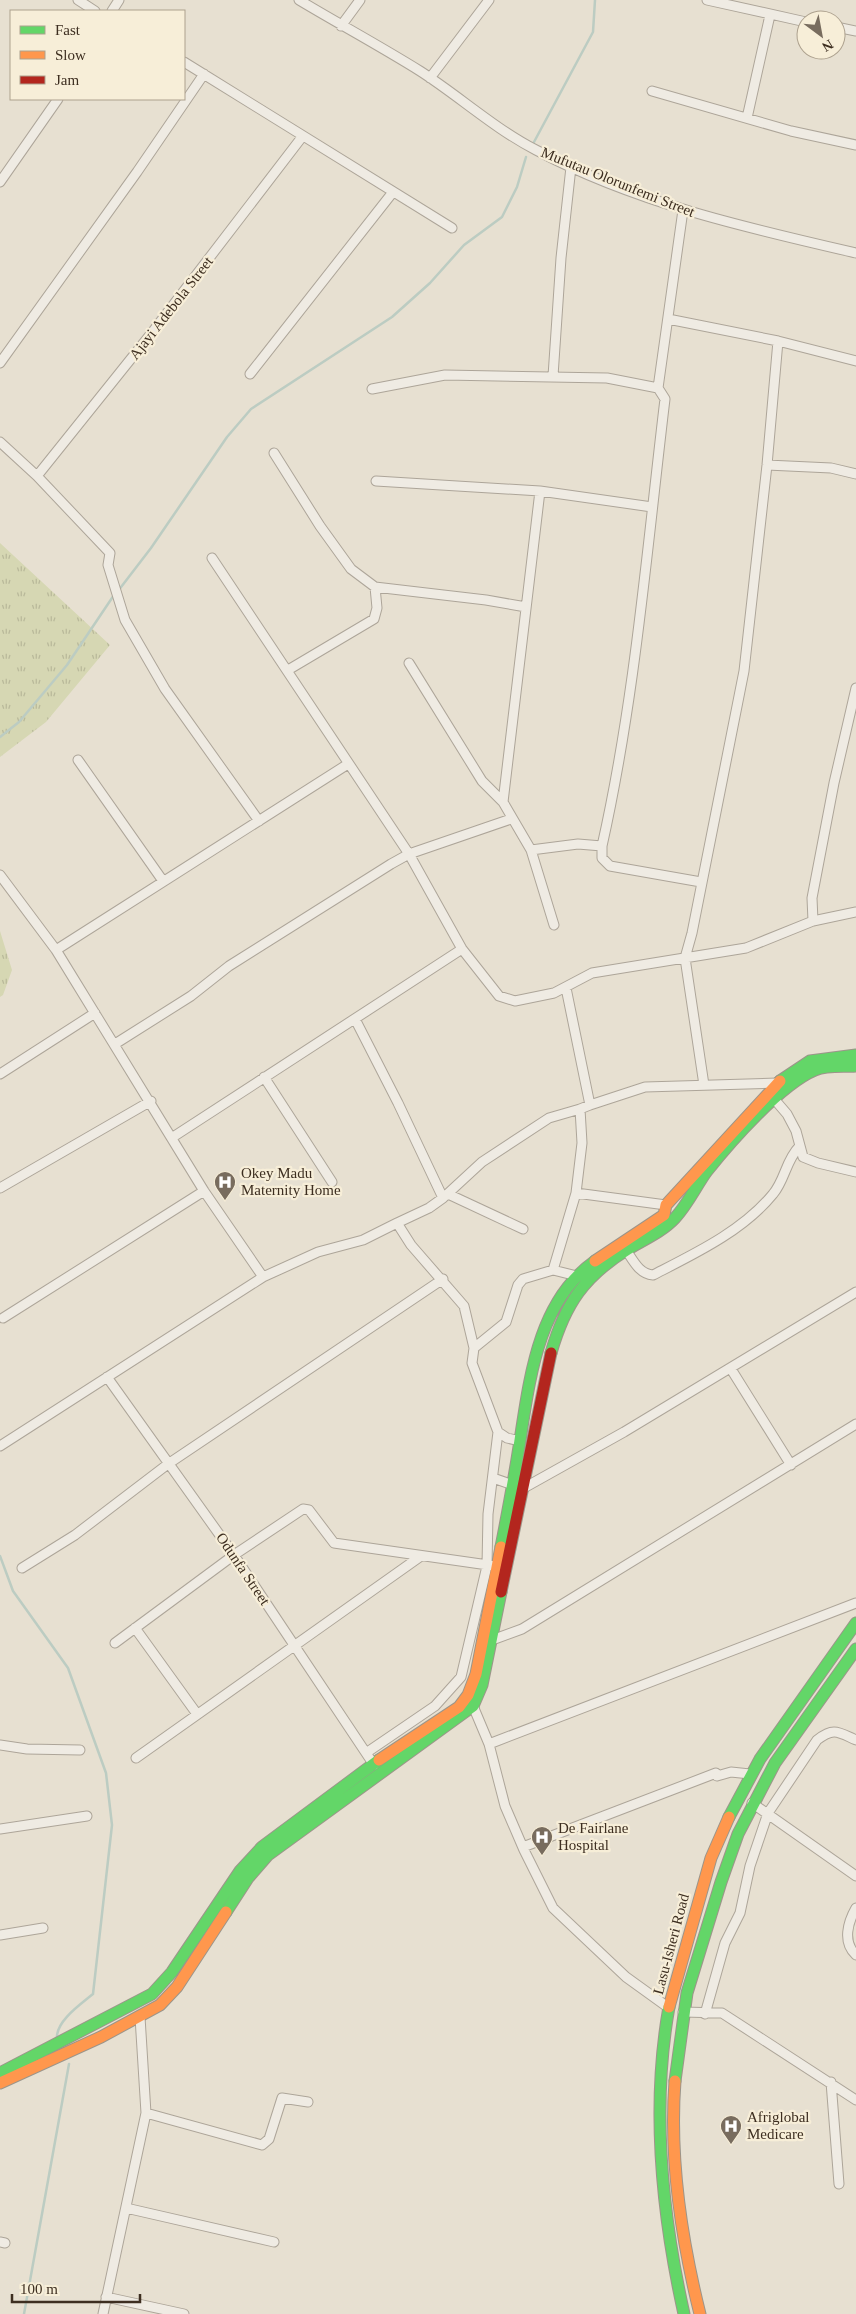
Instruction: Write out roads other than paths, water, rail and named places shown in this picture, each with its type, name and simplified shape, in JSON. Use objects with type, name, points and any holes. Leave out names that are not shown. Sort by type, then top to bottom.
[{"type":"main road","points":[[0,2083],[140,2018],[160,2005],[178,1987],[248,1878],[268,1855],[472,1706],[482,1685],[492,1640],[517,1487],[520,1441],[544,1331],[554,1305],[577,1276],[599,1256],[664,1215],[666,1205],[690,1181],[702,1164],[777,1083],[810,1061],[856,1055]]},
{"type":"main road","points":[[0,2073],[96,2025],[152,1994],[172,1972],[240,1871],[262,1847],[374,1764],[458,1707],[471,1690],[480,1652],[491,1566],[517,1487],[557,1328],[564,1312],[587,1279],[607,1262],[674,1219],[709,1169],[775,1100],[801,1077],[814,1071],[856,1066]]},
{"type":"main road","name":"Lasu-Isheri Road","points":[[684,2314],[673,2260],[660,2144],[663,2055],[670,2008],[711,1858],[737,1799],[750,1774],[856,1624]]},
{"type":"main road","name":"Lasu-Isheri Road","points":[[700,2314],[689,2266],[679,2199],[674,2142],[677,2057],[683,2012],[726,1867],[752,1803],[773,1767],[856,1650]]},
{"type":"street","points":[[78,0],[93,10]]},
{"type":"street","name":"Mufutau Olorunfemi Street","points":[[299,0],[430,78],[528,146],[571,167],[683,210],[726,223],[856,253]]},
{"type":"street","points":[[341,26],[360,0]]},
{"type":"street","points":[[430,78],[489,0]]},
{"type":"street","points":[[707,0],[770,16],[796,20]]},
{"type":"street","points":[[747,118],[770,16]]},
{"type":"street","points":[[185,63],[302,137],[452,228]]},
{"type":"street","points":[[0,363],[137,172],[204,74]]},
{"type":"street","points":[[652,91],[792,131],[856,145]]},
{"type":"street","points":[[0,182],[57,100]]},
{"type":"street","name":"Ajayi Adebola Street","points":[[37,476],[154,330],[302,137]]},
{"type":"street","points":[[553,376],[561,258],[571,167]]},
{"type":"street","points":[[250,374],[393,192]]},
{"type":"street","points":[[658,388],[683,210]]},
{"type":"street","points":[[668,319],[778,341],[856,360]]},
{"type":"street","points":[[704,1085],[685,958],[692,933],[744,671],[767,465],[778,341]]},
{"type":"street","points":[[372,389],[445,375],[553,376],[607,378],[658,388],[665,395],[624,728],[602,846],[602,858],[610,866],[701,882]]},
{"type":"street","points":[[0,442],[37,476],[110,553],[108,565],[125,620],[165,689],[258,821]]},
{"type":"street","points":[[274,453],[320,526],[351,569],[375,587],[486,600],[526,607]]},
{"type":"street","points":[[767,465],[830,468],[856,474]]},
{"type":"street","points":[[376,481],[540,490],[652,507]]},
{"type":"street","points":[[503,802],[540,490]]},
{"type":"street","points":[[212,558],[409,854],[462,949],[494,992],[509,1000],[516,1001],[566,988],[582,976],[592,973],[746,948],[813,921],[856,912]]},
{"type":"street","points":[[288,670],[370,623],[376,614],[375,587]]},
{"type":"street","points":[[409,663],[482,781],[503,802],[530,850],[554,925]]},
{"type":"street","points":[[813,921],[814,888],[834,783],[856,688]]},
{"type":"street","points":[[78,760],[163,880]]},
{"type":"street","points":[[56,950],[163,880],[348,764]]},
{"type":"street","points":[[115,1044],[191,996],[228,966],[409,854],[512,820]]},
{"type":"street","points":[[530,850],[578,844],[602,846]]},
{"type":"street","points":[[0,875],[56,950],[173,1137],[204,1191],[263,1277]]},
{"type":"street","points":[[173,1137],[462,949]]},
{"type":"street","points":[[566,988],[590,1105]]},
{"type":"street","points":[[0,1074],[95,1012]]},
{"type":"street","points":[[355,1019],[446,1196],[523,1229]]},
{"type":"street","points":[[264,1077],[332,1182]]},
{"type":"street","points":[[0,1446],[263,1277],[318,1252],[363,1240],[429,1208],[446,1196],[482,1162],[549,1118],[645,1087],[777,1083]]},
{"type":"street","points":[[775,1100],[787,1114],[796,1131],[803,1157],[809,1161],[856,1172]]},
{"type":"street","points":[[0,1188],[151,1102]]},
{"type":"street","points":[[553,1270],[570,1207],[576,1193],[582,1143],[580,1108]]},
{"type":"street","points":[[626,1250],[641,1271],[646,1275],[653,1275],[702,1249],[748,1217],[774,1193],[782,1181],[793,1153],[799,1147]]},
{"type":"street","points":[[3,1318],[204,1191]]},
{"type":"street","points":[[576,1193],[666,1205]]},
{"type":"street","points":[[366,1753],[435,1706],[453,1689],[461,1677],[467,1647],[491,1566],[488,1514],[498,1432],[472,1363],[474,1348],[467,1312],[443,1279],[412,1245],[397,1223]]},
{"type":"street","points":[[474,1348],[506,1322],[518,1284],[523,1279],[553,1270],[577,1276]]},
{"type":"street","points":[[22,1568],[75,1535],[168,1464],[443,1279]]},
{"type":"street","points":[[493,1478],[517,1487],[569,1464],[731,1369],[856,1292]]},
{"type":"street","points":[[731,1369],[791,1465]]},
{"type":"street","name":"Odunfa Street","points":[[106,1377],[234,1555],[374,1764]]},
{"type":"street","points":[[492,1640],[522,1629],[856,1424]]},
{"type":"street","points":[[498,1432],[508,1438],[520,1441]]},
{"type":"street","points":[[114,1642],[234,1555],[303,1509],[309,1510],[334,1543],[491,1566]]},
{"type":"street","points":[[136,1758],[420,1556]]},
{"type":"street","points":[[490,1744],[856,1603]]},
{"type":"street","points":[[135,1628],[197,1714]]},
{"type":"street","points":[[467,1647],[480,1652]]},
{"type":"street","points":[[472,1706],[490,1744],[505,1806],[552,1908],[626,1977],[670,2008]]},
{"type":"street","points":[[705,2014],[725,1943],[740,1913],[750,1866],[768,1813],[817,1740],[827,1732],[836,1731],[856,1740]]},
{"type":"street","points":[[0,1745],[27,1749],[80,1750]]},
{"type":"street","points":[[524,1850],[523,1848],[716,1773],[717,1776],[731,1772],[750,1774]]},
{"type":"street","points":[[752,1803],[856,1876]]},
{"type":"street","points":[[0,1829],[87,1816]]},
{"type":"street","points":[[856,1908],[849,1921],[847,1934],[850,1947],[856,1955]]},
{"type":"street","points":[[0,1935],[43,1928]]},
{"type":"street","points":[[683,2012],[722,2013],[856,2100]]},
{"type":"street","points":[[103,2314],[146,2113],[140,2018]]},
{"type":"street","points":[[831,2082],[839,2184]]},
{"type":"street","points":[[146,2113],[262,2145],[269,2139],[282,2098],[308,2102]]},
{"type":"street","points":[[126,2208],[274,2242]]},
{"type":"street","points":[[106,2297],[184,2314]]},
{"type":"waterway","points":[[534,142],[593,32],[595,0]]},
{"type":"waterway","points":[[118,591],[151,548],[227,437],[251,409],[392,317],[430,283],[464,245],[502,217],[517,187],[526,157]]},
{"type":"waterway","points":[[0,737],[19,722],[67,665],[114,595]]},
{"type":"waterway","points":[[0,1556],[13,1591],[68,1668],[106,1773],[112,1825],[93,1994],[65,2019],[57,2038]]},
{"type":"waterway","points":[[24,2314],[69,2064]]},
{"type":"place","name":"Okey Madu Maternity Home","points":[[225,1201]]},
{"type":"place","name":"De Fairlane Hospital","points":[[542,1856]]},
{"type":"place","name":"Afriglobal Medicare","points":[[731,2145]]}]
